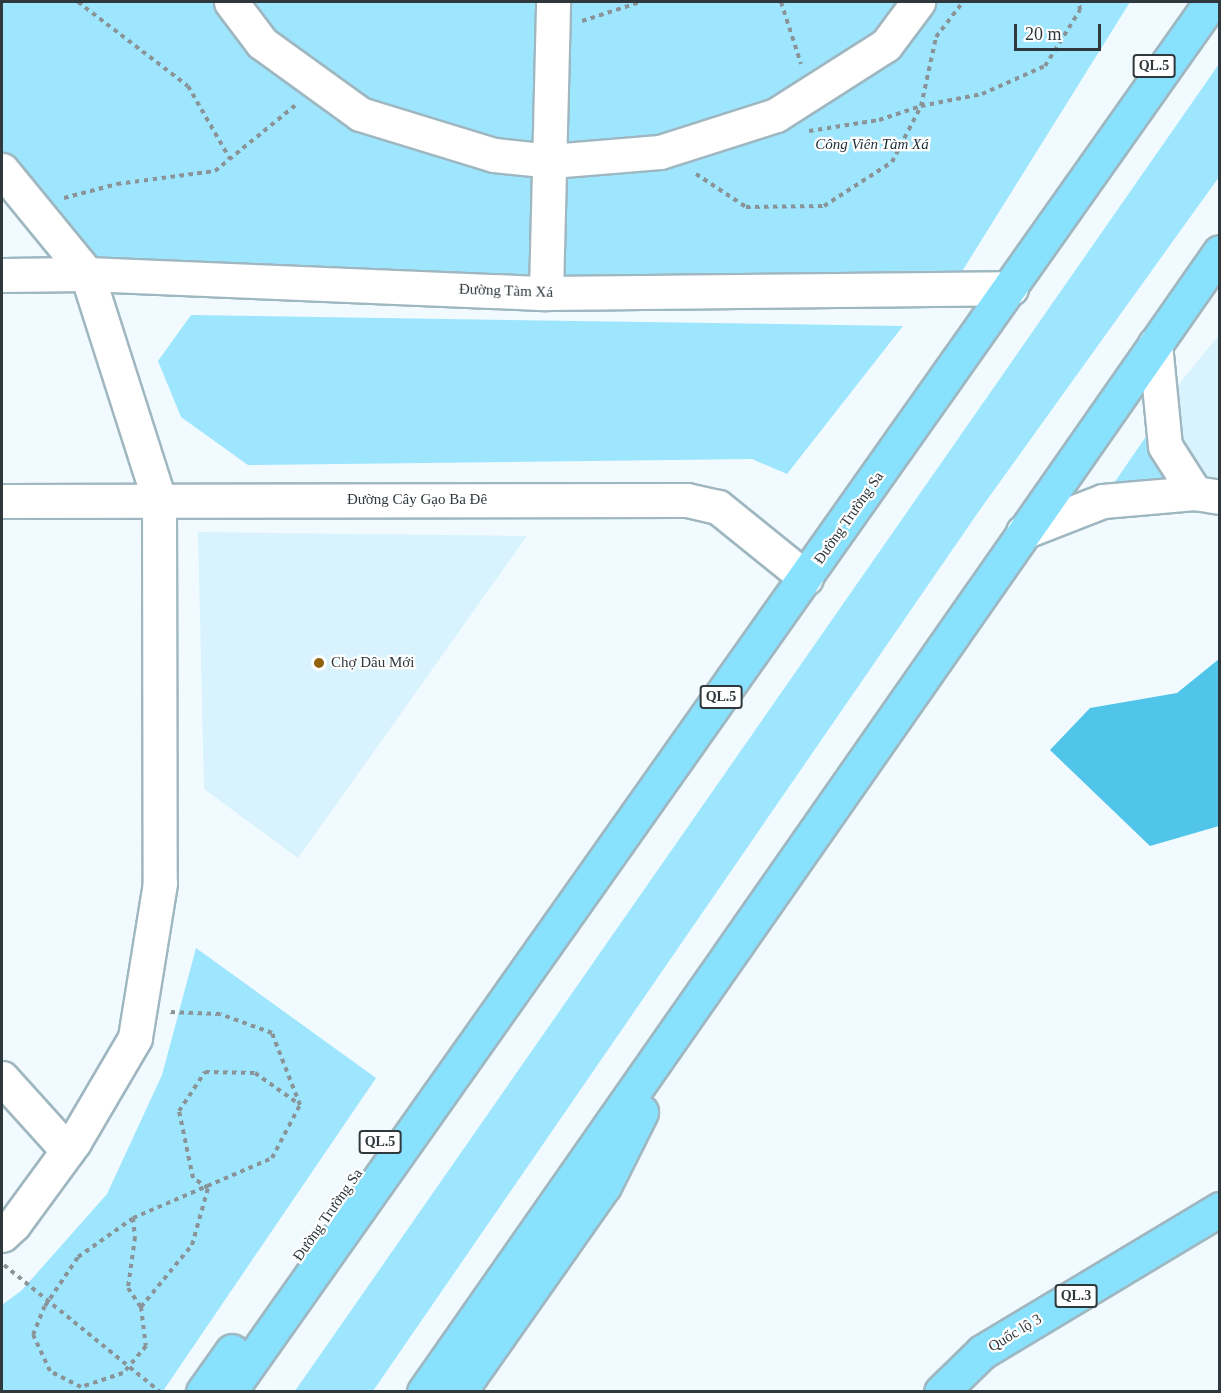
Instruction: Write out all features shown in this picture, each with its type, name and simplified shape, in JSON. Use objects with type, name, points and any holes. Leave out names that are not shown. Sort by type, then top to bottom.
[{"type":"highway","name":"Đường Trường Sa","points":[[1122,130],[1185,2]]},
{"type":"highway","name":"Đường Trường Sa","points":[[229,1392],[1211,2]]},
{"type":"highway","points":[[424,1392],[1220,252]]},
{"type":"highway","name":"Đường Trường Sa","points":[[203,1392],[467,1020],[573,904]]},
{"type":"highway","points":[[459,1392],[604,1186],[693,1007]]},
{"type":"highway","name":"Quốc lộ 3","points":[[941,1392],[982,1352],[1220,1209]]},
{"type":"street","points":[[231,2],[262,43],[360,114],[494,155],[551,161],[660,152],[776,115],[886,45],[918,2]]},
{"type":"street","points":[[546,292],[553,16]]},
{"type":"street","points":[[2,170],[87,274],[159,500],[160,883],[135,1038],[68,1151],[14,1224],[2,1234]]},
{"type":"street","name":"Đường Tàm Xá","points":[[2,275],[87,274],[546,292],[1011,288]]},
{"type":"street","points":[[1155,344],[1165,446],[1207,495]]},
{"type":"street","points":[[1023,532],[1103,501],[1207,495]]},
{"type":"street","name":"Đường Cây Gạo Ba Đê","points":[[2,501],[687,500],[718,507],[806,578]]},
{"type":"street","points":[[2,1078],[68,1151]]},
{"type":"path","points":[[78,2],[188,86],[230,159]]},
{"type":"path","points":[[553,16],[641,2]]},
{"type":"path","points":[[781,2],[810,93]]},
{"type":"path","points":[[682,145],[697,174],[746,207],[824,206],[892,162],[921,106],[936,37],[963,2]]},
{"type":"path","points":[[776,115],[814,133],[879,120],[921,106],[982,94],[1045,66],[1080,10],[1079,2]]},
{"type":"path","points":[[31,207],[117,184],[215,171],[320,85]]},
{"type":"path","points":[[132,1218],[135,1238],[128,1288],[141,1307],[146,1346],[123,1373],[81,1387],[50,1371],[33,1335],[48,1302],[78,1257],[132,1218],[208,1188],[272,1158],[300,1105],[272,1033],[220,1014],[139,1011]]},
{"type":"path","points":[[208,1188],[193,1178],[179,1111],[205,1072],[255,1073],[300,1105]]},
{"type":"path","points":[[141,1307],[192,1245],[208,1188]]},
{"type":"path","points":[[2,1262],[160,1392]]},
{"type":"shaded area","points":[[1219,335],[1219,497],[1195,493],[1161,406]]},
{"type":"shaded area","name":"Chợ Dâu Mới","points":[[198,532],[527,536],[298,858],[204,789]]},
{"type":"shaded area","points":[[1219,659],[1219,826],[1150,846],[1050,750],[1090,708],[1177,693]]},
{"type":"green space","name":"Công Viên Tàm Xá","points":[[2,2],[1130,2],[951,289],[87,274],[2,169]]},
{"type":"green space","points":[[1219,64],[1219,177],[979,511],[373,1391],[295,1391]]},
{"type":"green space","points":[[191,315],[903,326],[787,474],[752,459],[248,465],[181,417],[158,361]]},
{"type":"green space","points":[[1147,435],[1175,484],[1112,486]]},
{"type":"green space","points":[[196,948],[376,1078],[163,1391],[2,1391],[2,1305],[22,1290],[107,1194],[162,1075]]},
{"type":"place","name":"Chợ Dâu Mới","points":[[319,663]]}]
